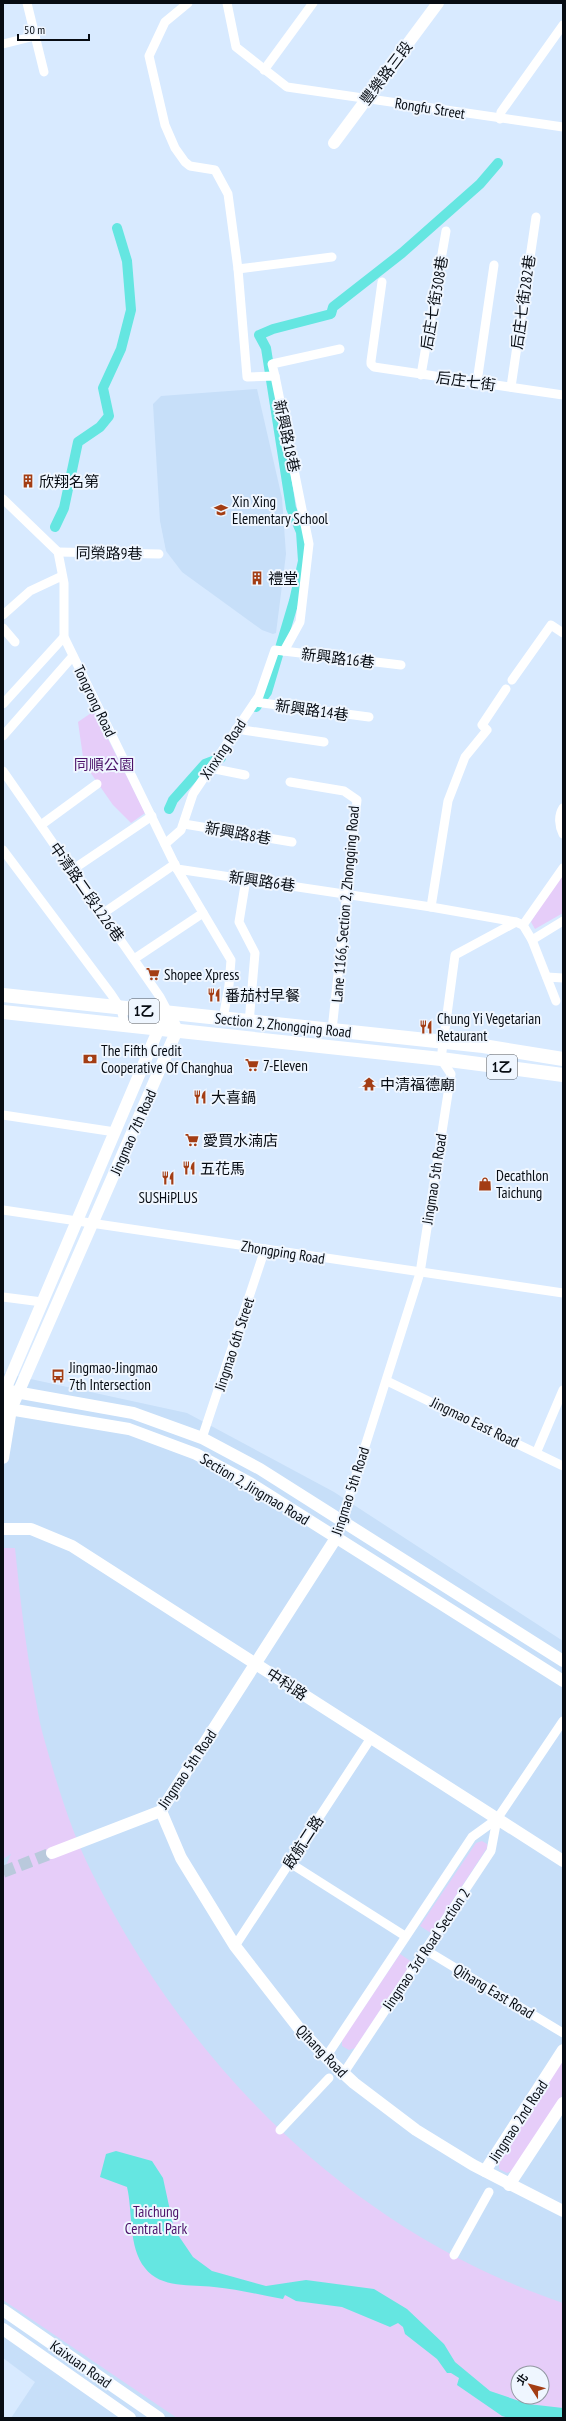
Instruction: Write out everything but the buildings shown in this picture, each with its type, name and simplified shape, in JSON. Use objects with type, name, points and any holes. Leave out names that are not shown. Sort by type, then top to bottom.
[{"type":"main road","name":"Section 2, Zhongqing Road","points":[[3,995],[121,1009],[444,1042],[563,1059]]},
{"type":"main road","name":"Section 2, Zhongqing Road","points":[[3,1012],[441,1059],[563,1075]]},
{"type":"street","points":[[27,3],[44,72]]},
{"type":"street","points":[[188,3],[164,22],[149,56],[164,125],[175,148],[185,162],[190,166],[215,170],[228,194],[238,269],[247,377],[275,376],[272,364],[340,349]]},
{"type":"street","name":"Rongfu Street","points":[[227,3],[236,47],[287,87],[563,127]]},
{"type":"street","points":[[264,70],[314,3]]},
{"type":"street","name":"豐樂路三段","points":[[334,142],[438,3]]},
{"type":"street","points":[[500,119],[501,112],[563,25]]},
{"type":"street","points":[[3,44],[35,36]]},
{"type":"street","name":"后庄七街282巷","points":[[511,387],[536,216]]},
{"type":"street","name":"后庄七街308巷","points":[[421,375],[446,231]]},
{"type":"street","points":[[238,269],[332,256]]},
{"type":"street","points":[[477,382],[494,265]]},
{"type":"street","name":"后庄七街","points":[[382,282],[371,364],[421,375],[563,395]]},
{"type":"street","name":"新興路18巷","points":[[275,376],[309,544],[300,622],[280,651]]},
{"type":"street","points":[[3,499],[58,552]]},
{"type":"street","name":"同榮路9巷","points":[[58,552],[159,554]]},
{"type":"street","name":"Tongrong Road","points":[[58,552],[62,576],[64,637],[176,866],[231,960],[229,985],[223,1019]]},
{"type":"street","points":[[3,615],[30,591],[62,576]]},
{"type":"street","points":[[512,680],[551,625],[563,633]]},
{"type":"street","points":[[3,628],[15,642]]},
{"type":"street","points":[[3,704],[64,637]]},
{"type":"street","name":"新興路16巷","points":[[280,651],[402,665]]},
{"type":"street","name":"Xinxing Road","points":[[165,844],[181,830],[193,794],[255,702],[280,651]]},
{"type":"street","points":[[3,736],[73,656]]},
{"type":"street","points":[[431,907],[448,801],[465,756],[487,730],[482,725],[506,689]]},
{"type":"street","name":"新興路14巷","points":[[255,702],[369,718]]},
{"type":"street","points":[[236,729],[324,742]]},
{"type":"street","points":[[210,768],[245,774]]},
{"type":"street","name":"中清路二段1226巷","points":[[3,771],[160,997],[169,1014]]},
{"type":"street","name":"Lane 1166, Section 2, Zhongqing Road","points":[[290,782],[344,790],[357,800],[332,1030]]},
{"type":"street","points":[[41,825],[96,784]]},
{"type":"street","points":[[563,808],[559,813],[563,834]]},
{"type":"street","points":[[72,870],[152,816]]},
{"type":"street","name":"新興路8巷","points":[[184,824],[292,842]]},
{"type":"street","points":[[3,850],[121,1009],[126,1025]]},
{"type":"street","points":[[102,914],[176,866]]},
{"type":"street","name":"新興路6巷","points":[[176,866],[246,879],[431,907],[520,924]]},
{"type":"street","points":[[441,1059],[455,955],[520,924],[563,868]]},
{"type":"street","points":[[246,879],[239,922],[255,953],[249,1022]]},
{"type":"street","points":[[134,959],[203,913]]},
{"type":"street","points":[[532,940],[563,921]]},
{"type":"street","points":[[520,924],[532,940],[556,1001]]},
{"type":"street","points":[[547,977],[563,978]]},
{"type":"street","points":[[169,1014],[177,1030]]},
{"type":"street","name":"Jingmao 7th Road","points":[[4,1390],[159,1028],[169,1014]]},
{"type":"street","name":"Jingmao 7th Road","points":[[3,1458],[7,1409],[18,1392],[177,1030]]},
{"type":"street","name":"Jingmao 5th Road","points":[[52,1853],[161,1811],[336,1538],[420,1273],[451,1074],[441,1059]]},
{"type":"street","points":[[3,1115],[115,1132]]},
{"type":"street","name":"Zhongping Road","points":[[3,1210],[563,1293]]},
{"type":"street","name":"Jingmao 6th Street","points":[[202,1438],[265,1249]]},
{"type":"street","points":[[3,1297],[42,1302]]},
{"type":"street","name":"Jingmao East Road","points":[[387,1381],[537,1451],[563,1466]]},
{"type":"street","points":[[4,1390],[7,1409]]},
{"type":"street","name":"Section 2, Jingmao Road","points":[[4,1390],[133,1413],[202,1438],[260,1469],[563,1661]]},
{"type":"street","points":[[537,1451],[563,1390]]},
{"type":"street","name":"Section 2, Jingmao Road","points":[[7,1409],[129,1429],[196,1454],[250,1483],[563,1681]]},
{"type":"street","name":"中科路","points":[[3,1529],[31,1529],[72,1546],[563,1862]]},
{"type":"street","name":"Jingmao 3rd Road Section 2","points":[[326,2057],[472,1837],[497,1819],[563,1721]]},
{"type":"street","name":"啟航二路","points":[[235,1946],[371,1738]]},
{"type":"street","name":"Qihang Road","points":[[161,1811],[181,1858],[235,1946],[298,2027],[343,2074],[416,2130],[457,2156],[510,2185],[563,2210]]},
{"type":"street","name":"Jingmao 3rd Road Section 2","points":[[343,2074],[424,1949],[491,1851],[497,1819]]},
{"type":"street","points":[[290,1863],[406,1936]]},
{"type":"street","name":"Qihang East Road","points":[[424,1949],[563,2033]]},
{"type":"street","name":"Jingmao 2nd Road","points":[[485,2171],[563,2050]]},
{"type":"street","points":[[280,2130],[329,2078]]},
{"type":"street","name":"Jingmao 2nd Road","points":[[510,2185],[563,2103]]},
{"type":"street","points":[[454,2255],[489,2192]]},
{"type":"street","name":"Kaixuan Road","points":[[3,2310],[159,2418]]},
{"type":"street","name":"Kaixuan Road","points":[[3,2329],[130,2418]]},
{"type":"shaded area","name":"Xin Xing Elementary School","points":[[257,389],[282,498],[286,554],[276,633],[273,634],[262,630],[182,572],[166,551],[160,521],[153,404],[161,396]]},
{"type":"shaded area","points":[[3,1373],[187,1413],[334,1492],[563,1641],[563,2418],[11,2418],[35,2382],[3,2358]]},
{"type":"shaded area","points":[[116,2151],[152,2161],[163,2178],[174,2229],[193,2257],[212,2271],[266,2286],[306,2280],[374,2289],[407,2309],[444,2344],[455,2362],[490,2391],[510,2398],[510,2405],[537,2405],[563,2408],[563,2418],[509,2418],[502,2416],[457,2385],[459,2378],[451,2373],[447,2373],[437,2359],[405,2334],[403,2327],[398,2323],[390,2327],[342,2307],[296,2301],[285,2295],[283,2299],[223,2288],[177,2284],[159,2279],[152,2275],[140,2260],[133,2240],[127,2187],[100,2177],[106,2154]]},
{"type":"green space","name":"同順公園","points":[[94,711],[145,813],[131,823],[113,805],[90,772],[83,757],[78,722]]},
{"type":"green space","points":[[563,868],[563,913],[535,929],[531,922]]},
{"type":"green space","name":"Taichung Central Park","points":[[3,1548],[15,1548],[23,1620],[31,1673],[42,1730],[53,1770],[71,1824],[85,1859],[133,1946],[178,2014],[230,2077],[286,2136],[348,2188],[415,2234],[487,2272],[563,2303],[563,2418],[177,2418],[3,2300],[3,1872],[11,1854],[3,1859]]},
{"type":"green space","points":[[482,1841],[487,1844],[487,1848],[431,1933],[420,1926],[476,1843]]},
{"type":"green space","points":[[400,1954],[412,1962],[355,2048],[349,2050],[342,2046],[342,2040]]},
{"type":"green space","points":[[563,2060],[563,2094],[515,2169],[507,2173],[499,2169],[499,2159]]},
{"type":"waterway","points":[[256,707],[267,692],[294,601],[303,561],[301,532],[291,508],[266,348],[259,335],[273,329],[331,314],[333,307],[402,253],[480,184],[498,163]]},
{"type":"waterway","points":[[55,527],[64,508],[78,442],[100,427],[109,416],[103,388],[121,349],[131,310],[127,261],[117,228]]},
{"type":"waterway","points":[[169,809],[173,800],[205,764],[221,758]]},
{"type":"tunnel","points":[[3,1872],[52,1853]]},
{"type":"place","name":"欣翔名第","points":[[28,481]]},
{"type":"place","name":"Xin Xing Elementary School","points":[[221,510]]},
{"type":"place","name":"禮堂","points":[[257,578]]},
{"type":"place","name":"Shopee Xpress","points":[[153,974]]},
{"type":"place","name":"番茄村早餐","points":[[214,995]]},
{"type":"place","name":"Chung Yi Vegetarian Retaurant","points":[[426,1027]]},
{"type":"place","name":"The Fifth Credit Cooperative Of Changhua","points":[[90,1059]]},
{"type":"place","name":"7-Eleven","points":[[252,1065]]},
{"type":"place","name":"中清福德廟","points":[[369,1084]]},
{"type":"place","name":"大喜鍋","points":[[200,1097]]},
{"type":"place","name":"愛買水湳店","points":[[192,1140]]},
{"type":"place","name":"五花馬","points":[[189,1168]]},
{"type":"place","name":"SUSHiPLUS","points":[[168,1178]]},
{"type":"place","name":"Decathlon Taichung","points":[[485,1184]]},
{"type":"place","name":"Jingmao-Jingmao 7th Intersection","points":[[58,1376]]}]
